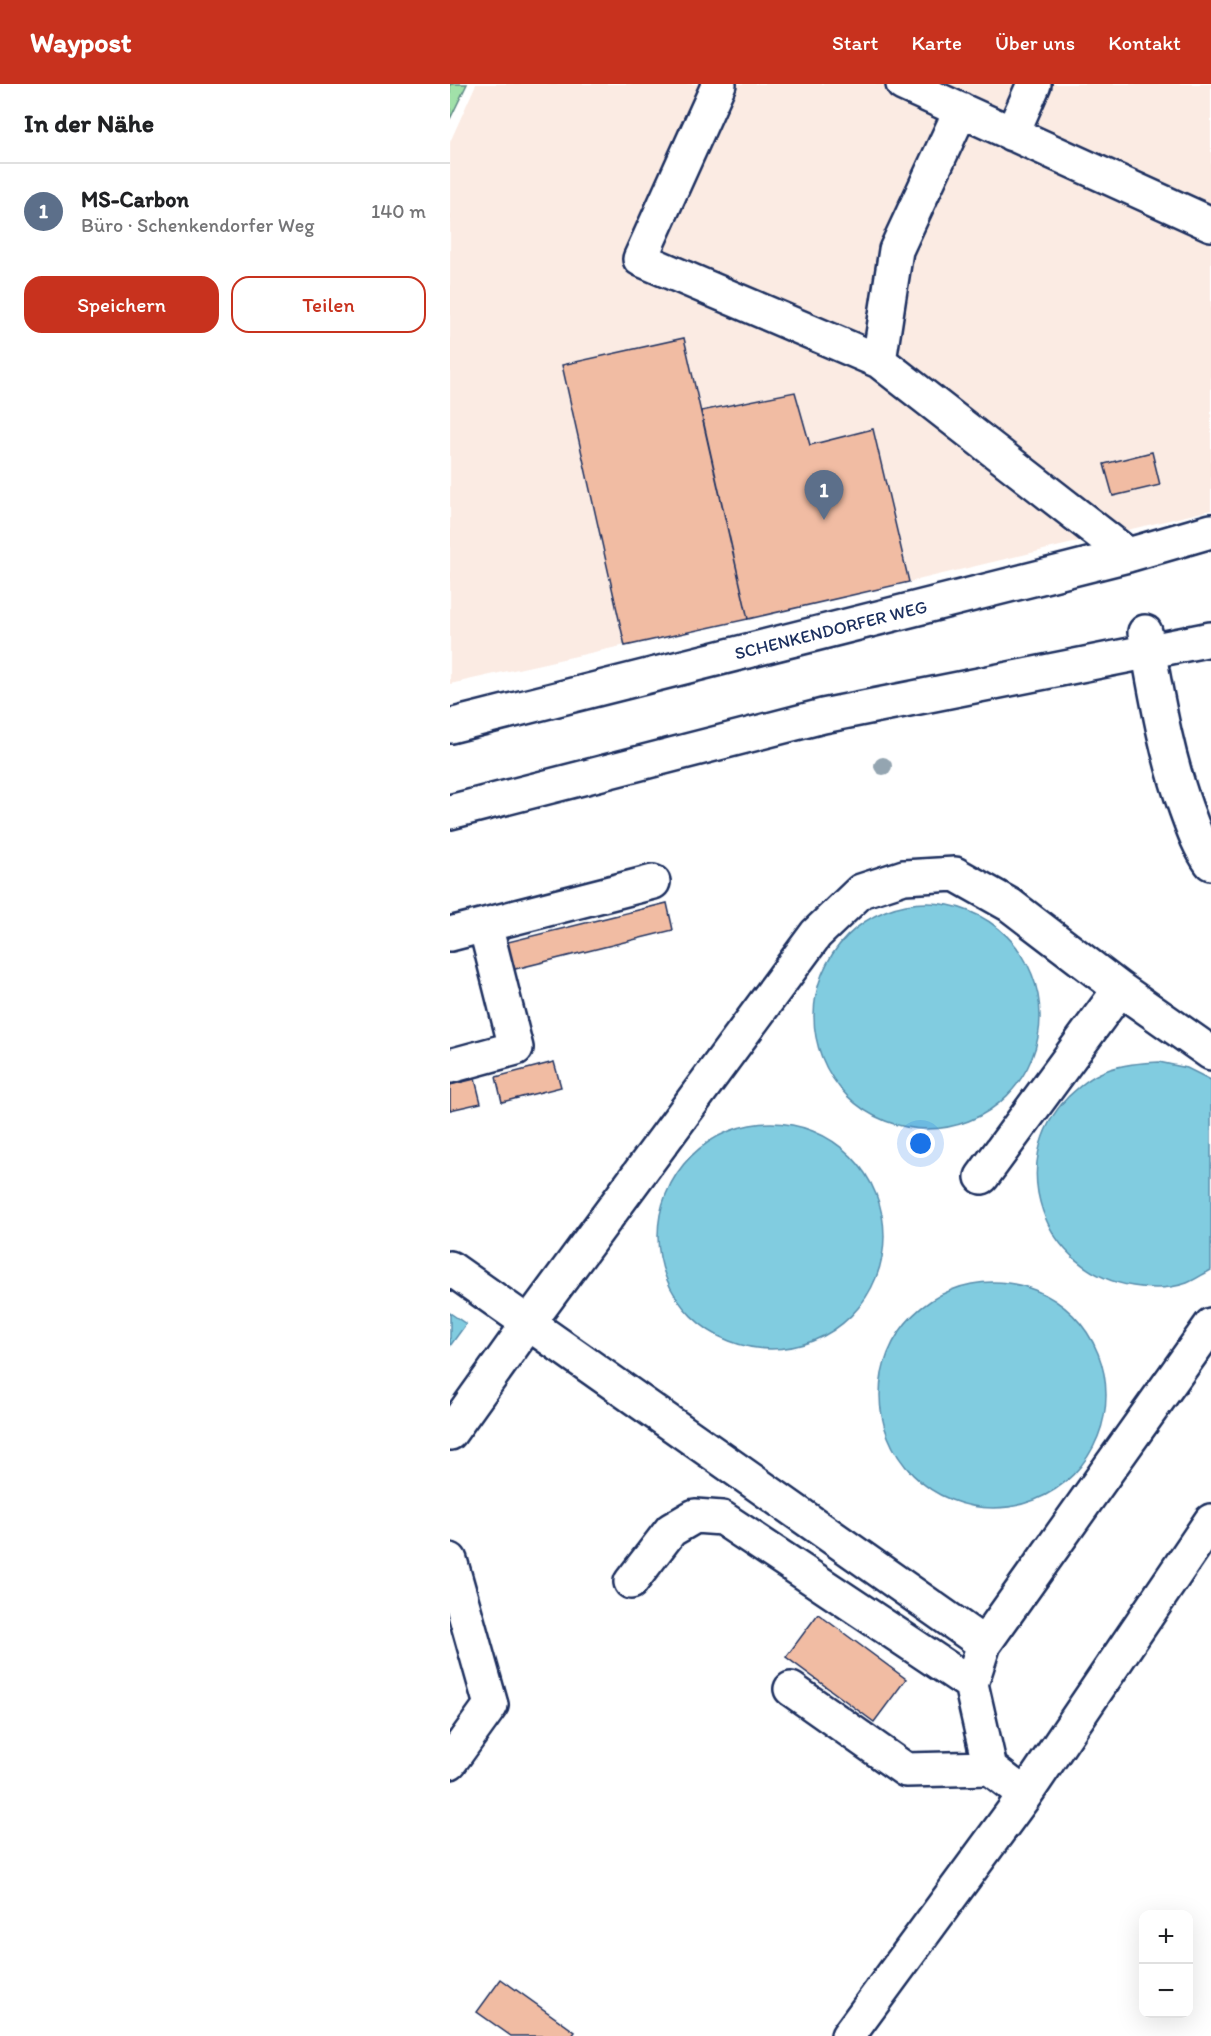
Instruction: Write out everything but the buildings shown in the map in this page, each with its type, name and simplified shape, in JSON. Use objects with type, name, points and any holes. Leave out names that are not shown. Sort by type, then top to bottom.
[{"type":"street","points":[[719,84],[640,259],[879,361],[1128,555]]},
{"type":"street","points":[[903,84],[1211,224]]},
{"type":"street","points":[[1012,134],[1034,84]]},
{"type":"street","points":[[879,361],[896,250],[961,110]]},
{"type":"street","name":"SCHENKENDORFER WEG","points":[[450,726],[1128,555],[1211,531]]},
{"type":"street","points":[[450,812],[823,716],[1147,642],[1211,639]]},
{"type":"street","points":[[1147,642],[1158,709],[1178,788],[1200,848],[1211,863]]},
{"type":"street","points":[[450,1433],[816,934],[861,891],[904,877],[955,874],[1010,905],[1120,989],[1211,1053]]},
{"type":"street","points":[[450,934],[653,882]]},
{"type":"street","points":[[450,1066],[516,1048],[485,926]]},
{"type":"street","points":[[981,1177],[1120,989]]},
{"type":"street","points":[[450,1268],[984,1644]]},
{"type":"street","points":[[990,1768],[971,1684],[984,1644],[1211,1325]]},
{"type":"street","points":[[631,1582],[671,1530],[695,1516],[722,1518],[971,1684]]},
{"type":"street","points":[[848,2036],[1025,1795],[1211,1521]]},
{"type":"street","points":[[450,1560],[491,1705],[450,1762]]},
{"type":"street","points":[[791,1689],[906,1770],[990,1768],[1025,1795]]},
{"type":"shaded area","points":[[476,84],[1211,84],[1211,510],[909,582],[450,684],[450,142]]},
{"type":"green space","points":[[450,84],[467,84],[450,119]]},
{"type":"water","points":[[927,903],[949,905],[980,916],[1007,936],[1027,963],[1038,994],[1040,1016],[1038,1038],[1027,1069],[1007,1096],[980,1116],[949,1127],[927,1129],[905,1127],[874,1116],[847,1096],[827,1069],[816,1038],[814,1016],[816,994],[827,963],[847,936],[874,916],[905,905]]},
{"type":"water","points":[[1159,1062],[1187,1068],[1211,1080],[1211,1270],[1187,1283],[1153,1288],[1133,1286],[1102,1277],[1076,1260],[1056,1237],[1043,1211],[1037,1182],[1038,1152],[1049,1123],[1068,1097],[1090,1079],[1105,1071],[1125,1065]]},
{"type":"water","points":[[771,1123],[793,1125],[814,1132],[834,1142],[851,1156],[865,1173],[875,1193],[882,1214],[884,1236],[882,1258],[875,1279],[865,1299],[851,1316],[834,1330],[814,1340],[793,1347],[771,1349],[749,1347],[728,1340],[708,1330],[691,1316],[677,1299],[667,1279],[660,1258],[658,1236],[660,1214],[667,1193],[677,1173],[691,1156],[708,1142],[728,1132],[749,1125]]},
{"type":"water","points":[[993,1282],[1015,1284],[1036,1291],[1056,1301],[1073,1315],[1087,1332],[1097,1352],[1104,1373],[1106,1395],[1104,1417],[1097,1438],[1087,1458],[1073,1475],[1056,1489],[1036,1499],[1015,1506],[993,1508],[971,1506],[950,1499],[930,1489],[913,1475],[899,1458],[889,1438],[882,1417],[880,1395],[882,1373],[889,1352],[899,1332],[913,1315],[930,1301],[950,1291],[971,1284]]},
{"type":"water","points":[[450,1313],[466,1324],[450,1346]]},
{"type":"place","name":"MS-Carbon","points":[[824,520]]}]
